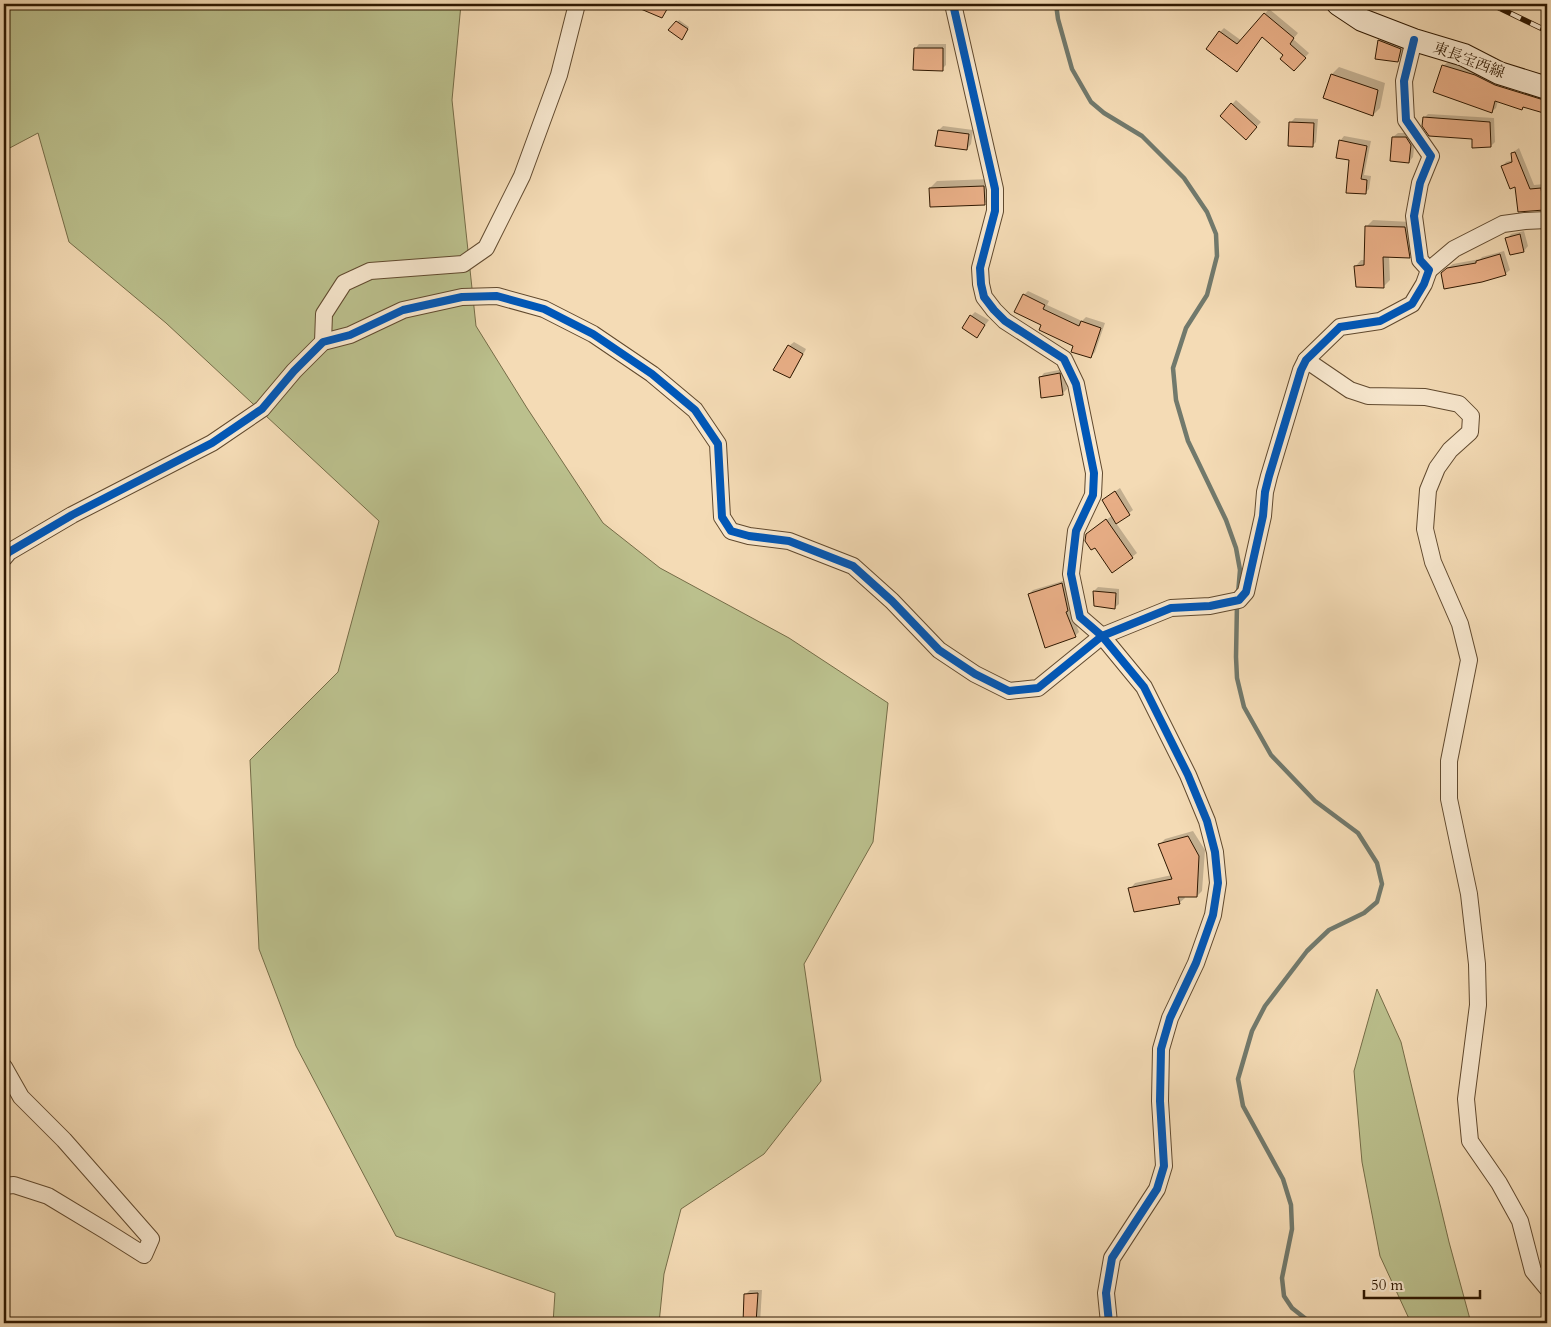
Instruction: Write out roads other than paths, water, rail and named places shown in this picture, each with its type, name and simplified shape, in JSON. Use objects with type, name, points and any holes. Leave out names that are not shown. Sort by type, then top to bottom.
[{"type":"main road","name":"東長宝西線","points":[[1338,4],[1362,20],[1414,40],[1464,55],[1500,73],[1547,88]]},
{"type":"street","points":[[323,342],[324,314],[344,284],[370,271],[463,264],[486,248],[522,176],[559,75],[577,4]]},
{"type":"street","points":[[953,4],[995,189],[995,210],[980,268],[984,297],[1005,321],[1064,359],[1076,384],[1094,473],[1093,495],[1076,531],[1071,574],[1080,616],[1102,636],[1144,687],[1188,775],[1207,821],[1215,852],[1218,883],[1213,915],[1196,963],[1170,1018],[1161,1049],[1160,1101],[1164,1166],[1157,1189],[1112,1258],[1106,1293],[1109,1323]]},
{"type":"street","points":[[1414,40],[1404,81],[1406,120],[1431,156],[1420,183],[1414,216],[1420,260],[1429,270]]},
{"type":"street","points":[[4,558],[9,552],[72,515],[212,444],[262,409],[294,371],[323,342],[350,335],[403,310],[462,297],[498,296],[544,309],[593,334],[652,374],[695,410],[718,444],[722,517],[731,531],[749,536],[789,541],[852,566],[892,601],[939,650],[975,674],[1009,691],[1038,688],[1102,636],[1171,608],[1210,606],[1239,600],[1244,597],[1248,588],[1273,463],[1297,380],[1306,360],[1340,327],[1380,321],[1412,304],[1424,284],[1429,270],[1454,249],[1502,224],[1547,220]]},
{"type":"street","points":[[1306,360],[1350,390],[1368,396],[1425,397],[1459,404],[1471,416],[1470,432],[1450,450],[1437,468],[1428,490],[1425,529],[1433,562],[1460,624],[1469,660],[1449,761],[1449,800],[1469,894],[1477,964],[1478,1005],[1466,1099],[1470,1140],[1499,1183],[1520,1221],[1533,1272],[1547,1288]]},
{"type":"street","points":[[4,1067],[21,1097],[64,1140],[151,1240],[144,1255],[48,1196],[14,1184],[4,1186]]},
{"type":"waterway","points":[[1056,4],[1058,19],[1072,69],[1091,102],[1104,113],[1142,136],[1184,178],[1207,212],[1216,234],[1217,256],[1207,295],[1186,328],[1173,368],[1176,400],[1188,441],[1226,520],[1236,548],[1240,570],[1238,594]]},
{"type":"waterway","points":[[1237,604],[1237,678],[1244,707],[1271,755],[1315,801],[1358,833],[1377,863],[1382,884],[1377,902],[1364,913],[1329,930],[1307,951],[1265,1006],[1252,1031],[1238,1079],[1243,1106],[1283,1179],[1291,1205],[1292,1229],[1282,1278],[1284,1296],[1292,1308],[1311,1323]]},
{"type":"railway","points":[[1491,4],[1547,31]]}]
